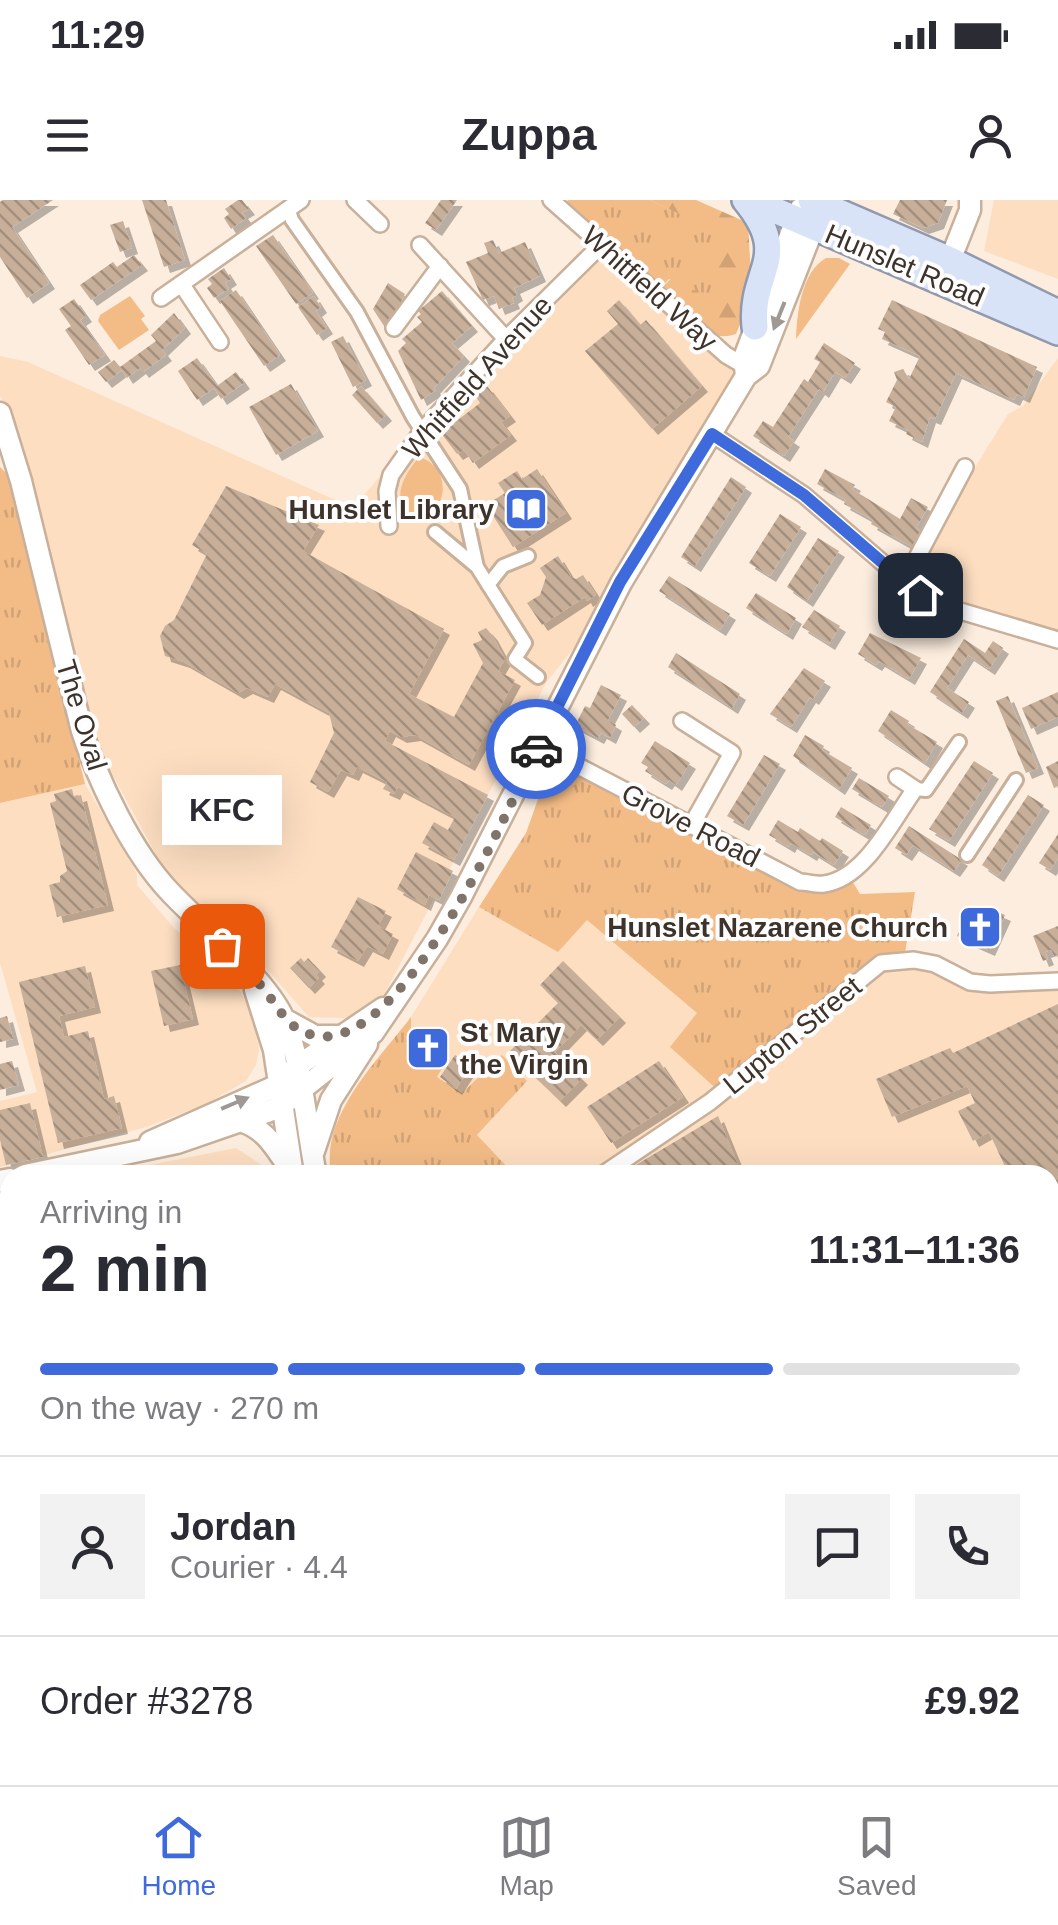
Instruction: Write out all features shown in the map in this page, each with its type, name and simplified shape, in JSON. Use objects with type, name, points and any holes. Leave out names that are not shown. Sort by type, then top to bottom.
[{"type":"main road","name":"Hunslet Road","points":[[748,200],[809,210],[946,271],[1058,313]]},
{"type":"main road","points":[[748,200],[763,224],[769,256],[754,310],[756,327]]},
{"type":"main road","name":"Hunslet Road","points":[[946,271],[1058,332]]},
{"type":"street","points":[[355,200],[380,224]]},
{"type":"street","name":"Whitfield Way","points":[[551,200],[748,371]]},
{"type":"street","points":[[946,271],[970,210],[970,200]]},
{"type":"street","points":[[162,298],[291,203]]},
{"type":"street","points":[[291,203],[292,220],[358,312],[422,431],[460,489],[477,567]]},
{"type":"street","points":[[314,1165],[318,1132],[331,1100],[438,939],[620,582],[748,371],[756,327],[809,210]]},
{"type":"street","points":[[748,371],[758,366],[809,210]]},
{"type":"street","name":"Whitfield Avenue","points":[[389,526],[387,491],[391,475],[422,431],[506,339],[602,244]]},
{"type":"street","points":[[420,245],[506,339]]},
{"type":"street","points":[[394,328],[440,266]]},
{"type":"street","points":[[182,284],[220,342]]},
{"type":"street","name":"The Oval","points":[[0,413],[21,481],[82,730],[95,765],[132,837],[166,889],[268,994],[284,1019],[314,1165]]},
{"type":"street","points":[[712,434],[804,495],[904,582],[940,605],[1058,640]]},
{"type":"street","points":[[904,582],[964,467]]},
{"type":"street","points":[[435,532],[477,567],[525,644],[516,659],[538,677]]},
{"type":"street","points":[[488,585],[503,566],[528,556]]},
{"type":"street","points":[[682,721],[732,753],[691,826]]},
{"type":"street","points":[[897,777],[926,790],[960,742]]},
{"type":"street","name":"Grove Road","points":[[538,745],[800,882],[824,884],[848,874],[863,861],[915,788]]},
{"type":"street","points":[[967,856],[1016,780]]},
{"type":"street","name":"Lupton Street","points":[[617,1165],[710,1102],[881,964],[914,960],[936,964],[952,975],[980,983],[1058,981]]},
{"type":"street","name":"The Oval","points":[[249,974],[268,1024],[291,1165]]},
{"type":"street","points":[[128,1151],[278,1084],[296,1067],[381,1010],[402,989]]},
{"type":"street","points":[[284,1019],[315,1036],[340,1036]]},
{"type":"street","points":[[68,1165],[177,1143],[281,1106],[373,1034]]},
{"type":"street","points":[[243,1122],[257,1126],[270,1138],[287,1165]]},
{"type":"shaded area","points":[[994,200],[1058,200],[1058,279],[984,251]]},
{"type":"shaded area","points":[[601,245],[737,368],[716,413],[592,625],[546,683],[385,993],[366,1009],[346,1018],[309,1017],[244,943],[200,907],[160,862],[104,759],[84,704],[6,406],[0,396],[0,356],[28,362],[353,508],[489,348],[580,251]]},
{"type":"shaded area","points":[[1058,358],[1058,640],[940,605],[904,582],[1008,414],[1023,406]]},
{"type":"shaded area","points":[[85,784],[137,874],[137,885],[174,928],[208,956],[240,991],[253,1015],[259,1050],[256,1065],[246,1081],[206,1104],[146,1127],[0,1165],[0,1101],[37,1092],[0,963],[0,803]]},
{"type":"shaded area","points":[[479,907],[558,951],[586,919],[698,1013],[852,984],[904,959],[952,975],[1058,981],[1058,1165],[506,1165],[477,1135],[526,1081],[463,1093],[436,1077],[443,1065],[411,1048],[411,1017]]},
{"type":"shaded area","points":[[236,1148],[261,1165],[150,1165]]},
{"type":"green space","points":[[650,200],[696,200],[748,223],[752,294],[736,334],[713,335],[703,331],[659,290],[719,234]]},
{"type":"green space","points":[[650,200],[719,233],[716,300],[669,279],[659,290],[566,203]]},
{"type":"green space","points":[[826,258],[839,258],[850,264],[796,339],[806,283]]},
{"type":"green space","points":[[130,296],[145,316],[141,319],[149,330],[119,350],[98,321],[100,315]]},
{"type":"green space","points":[[419,457],[437,469],[443,487],[438,506],[423,522],[405,510],[400,493],[406,475]]},
{"type":"green space","points":[[0,467],[8,475],[85,784],[0,803]]},
{"type":"green space","points":[[554,754],[800,882],[848,874],[860,894],[915,892],[904,959],[881,963],[721,1093],[670,1047],[697,1013],[587,920],[558,952],[479,907],[526,833]]},
{"type":"green space","points":[[411,1017],[411,1048],[444,1065],[437,1077],[462,1093],[502,1055],[527,1081],[477,1135],[506,1165],[330,1165],[336,1125],[364,1076]]},
{"type":"building","points":[[3,200],[53,200],[12,227],[49,283],[27,298],[0,257]]},
{"type":"building","points":[[142,200],[166,200],[185,260],[164,267]]},
{"type":"building","points":[[238,200],[249,209],[242,213],[246,218],[231,229],[224,218],[229,214],[225,209]]},
{"type":"building","points":[[441,200],[457,200],[436,230],[425,223]]},
{"type":"building","points":[[900,200],[947,200],[938,223],[923,228],[893,214]]},
{"type":"building","points":[[123,221],[132,248],[120,252],[110,225]]},
{"type":"building","points":[[273,235],[313,293],[296,304],[256,246]]},
{"type":"building","points":[[493,240],[499,253],[525,242],[540,276],[514,288],[514,303],[499,309],[494,296],[483,300],[466,262],[488,253],[484,243]]},
{"type":"building","points":[[134,255],[142,265],[91,300],[80,285],[113,262],[117,267]]},
{"type":"building","points":[[224,268],[231,279],[225,283],[229,289],[214,298],[207,288],[212,284],[208,279]]},
{"type":"building","points":[[388,283],[405,294],[386,329],[373,309]]},
{"type":"building","points":[[236,290],[280,355],[264,366],[220,301]]},
{"type":"building","points":[[442,291],[472,326],[452,343],[464,356],[436,390],[421,400],[398,351],[406,343],[402,339],[422,322],[418,311]]},
{"type":"building","points":[[314,296],[321,307],[316,311],[327,328],[317,335],[298,307]]},
{"type":"building","points":[[74,299],[86,316],[80,320],[105,355],[89,365],[65,330],[71,326],[59,309]]},
{"type":"building","points":[[619,300],[640,325],[646,320],[702,386],[652,429],[585,351],[618,324],[607,311]]},
{"type":"building","points":[[892,300],[1037,367],[1024,397],[1017,394],[1014,400],[956,373],[935,419],[930,417],[922,442],[906,434],[908,430],[889,421],[896,407],[886,402],[897,380],[894,372],[903,369],[909,379],[920,356],[882,339],[885,332],[878,329]]},
{"type":"building","points":[[174,313],[185,328],[162,350],[166,355],[143,372],[140,368],[127,378],[122,370],[106,382],[98,372],[114,360],[120,367],[156,341],[151,335]]},
{"type":"building","points":[[343,336],[366,380],[353,387],[331,342]]},
{"type":"building","points":[[824,343],[855,363],[845,378],[835,372],[823,392],[819,389],[788,437],[794,441],[784,456],[753,436],[763,421],[773,427],[804,379],[808,382],[820,362],[814,359]]},
{"type":"building","points":[[197,358],[217,386],[236,372],[244,383],[221,399],[214,388],[197,400],[178,371]]},
{"type":"building","points":[[291,384],[318,431],[276,455],[249,407]]},
{"type":"building","points":[[361,386],[386,415],[377,423],[352,395]]},
{"type":"building","points":[[487,386],[510,416],[501,422],[511,435],[473,463],[464,450],[457,454],[441,433],[480,403],[475,395]]},
{"type":"building","name":"Hunslet Library","points":[[537,469],[566,513],[513,547],[486,505],[505,493],[498,483],[517,471],[522,479]]},
{"type":"building","points":[[825,469],[855,485],[852,489],[900,519],[911,498],[928,507],[916,528],[923,532],[914,548],[871,524],[873,520],[844,504],[846,500],[817,484]]},
{"type":"building","points":[[731,477],[746,487],[695,566],[681,557]]},
{"type":"building","points":[[226,486],[319,525],[303,551],[444,629],[409,694],[454,717],[483,663],[473,644],[482,640],[478,632],[486,628],[492,635],[505,659],[498,671],[515,680],[469,765],[415,735],[401,737],[390,731],[385,741],[488,795],[454,860],[422,843],[434,822],[448,830],[455,817],[398,787],[394,794],[383,789],[387,782],[357,767],[353,775],[341,770],[328,792],[310,782],[334,733],[329,713],[275,684],[268,697],[247,688],[238,693],[184,662],[165,656],[160,636],[174,620],[207,554],[192,545]]},
{"type":"building","points":[[780,514],[801,527],[770,576],[749,563]]},
{"type":"building","points":[[818,538],[839,551],[807,601],[787,587]]},
{"type":"building","points":[[558,556],[571,577],[583,575],[596,595],[587,601],[585,597],[542,625],[527,603],[540,595],[546,577],[540,568]]},
{"type":"building","points":[[669,576],[730,614],[720,630],[659,591]]},
{"type":"building","points":[[756,593],[796,618],[787,634],[746,608]]},
{"type":"building","points":[[814,610],[840,626],[829,644],[802,627]]},
{"type":"building","points":[[870,633],[921,658],[909,679],[858,654]]},
{"type":"building","points":[[964,639],[985,653],[993,641],[1003,648],[989,669],[968,655],[947,688],[969,702],[962,713],[930,692]]},
{"type":"building","points":[[676,653],[740,694],[732,708],[668,667]]},
{"type":"building","points":[[804,668],[825,681],[791,727],[770,714]]},
{"type":"building","points":[[601,685],[621,695],[608,720],[616,725],[610,738],[601,733],[598,738],[575,726],[585,706],[590,708]]},
{"type":"building","points":[[1058,692],[1058,717],[1031,729],[1022,708]]},
{"type":"building","points":[[1008,696],[1038,768],[1026,773],[996,701]]},
{"type":"building","points":[[632,705],[644,718],[634,727],[622,714]]},
{"type":"building","points":[[891,710],[937,742],[925,763],[878,731]]},
{"type":"building","points":[[805,735],[852,768],[839,789],[793,756]]},
{"type":"building","points":[[655,741],[690,763],[676,785],[669,780],[666,784],[645,771],[648,767],[641,763]]},
{"type":"building","points":[[764,755],[780,764],[743,825],[727,816]]},
{"type":"building","points":[[974,761],[993,773],[949,841],[929,829]]},
{"type":"building","points":[[1058,761],[1058,786],[1054,788],[1046,767]]},
{"type":"building","points":[[859,778],[889,796],[882,807],[852,789]]},
{"type":"building","points":[[72,789],[74,797],[81,795],[108,905],[57,917],[49,885],[60,882],[60,876],[67,871],[50,803],[56,801],[54,794]]},
{"type":"building","points":[[1028,795],[1044,805],[998,876],[982,865]]},
{"type":"building","points":[[841,807],[871,825],[865,835],[835,817]]},
{"type":"building","points":[[778,820],[843,851],[834,865],[791,843],[789,847],[769,835]]},
{"type":"building","points":[[909,826],[962,860],[954,871],[913,845],[906,855],[895,848]]},
{"type":"building","points":[[1058,834],[1058,858],[1050,870],[1039,863]]},
{"type":"building","points":[[416,852],[453,871],[439,900],[429,895],[425,905],[397,889]]},
{"type":"building","points":[[358,897],[386,911],[378,926],[393,934],[383,954],[367,946],[358,961],[331,947]]},
{"type":"building","name":"Hunslet Nazarene Church","points":[[984,906],[1005,915],[989,950],[957,936],[967,914],[978,919]]},
{"type":"building","points":[[1058,926],[1058,955],[1054,956],[1051,950],[1045,952],[1048,959],[1043,961],[1033,936]]},
{"type":"building","points":[[301,958],[304,962],[308,958],[320,971],[309,988],[290,968]]},
{"type":"building","points":[[563,961],[620,1017],[597,1040],[581,1025],[555,1052],[582,1079],[560,1101],[509,1052],[558,1003],[540,985]]},
{"type":"building","points":[[180,965],[193,1019],[164,1026],[151,971]]},
{"type":"building","points":[[85,966],[95,1007],[59,1016],[64,1037],[88,1031],[104,1099],[114,1096],[122,1128],[58,1143],[19,982]]},
{"type":"building","points":[[1058,1004],[1058,1165],[1004,1165],[989,1132],[973,1141],[958,1111],[975,1103],[967,1086],[892,1117],[876,1079],[950,1048],[953,1053]]},
{"type":"building","points":[[7,1016],[13,1039],[0,1042],[0,1018]]},
{"type":"building","name":"St Mary the Virgin","points":[[420,1030],[438,1042],[430,1055],[412,1042]]},
{"type":"building","points":[[455,1055],[471,1066],[456,1089],[440,1077]]},
{"type":"building","points":[[12,1061],[19,1085],[0,1090],[0,1064]]},
{"type":"building","points":[[659,1061],[683,1097],[611,1143],[587,1107]]},
{"type":"building","points":[[30,1103],[43,1157],[6,1165],[0,1140],[0,1110]]},
{"type":"building","points":[[718,1116],[738,1165],[636,1165]]},
{"type":"way so far","points":[[222,946],[268,994],[284,1019],[298,1029],[315,1036],[340,1036],[357,1028],[402,989],[438,939],[536,749]]},
{"type":"place","name":"Hunslet Library","points":[[526,509]]},
{"type":"place","name":"Hunslet Nazarene Church","points":[[980,927]]},
{"type":"place","name":"KFC","points":[[222,946]]},
{"type":"place","name":"St Mary the Virgin","points":[[428,1048]]},
{"type":"route","points":[[536,749],[620,582],[712,434],[804,495],[920,595]]}]
